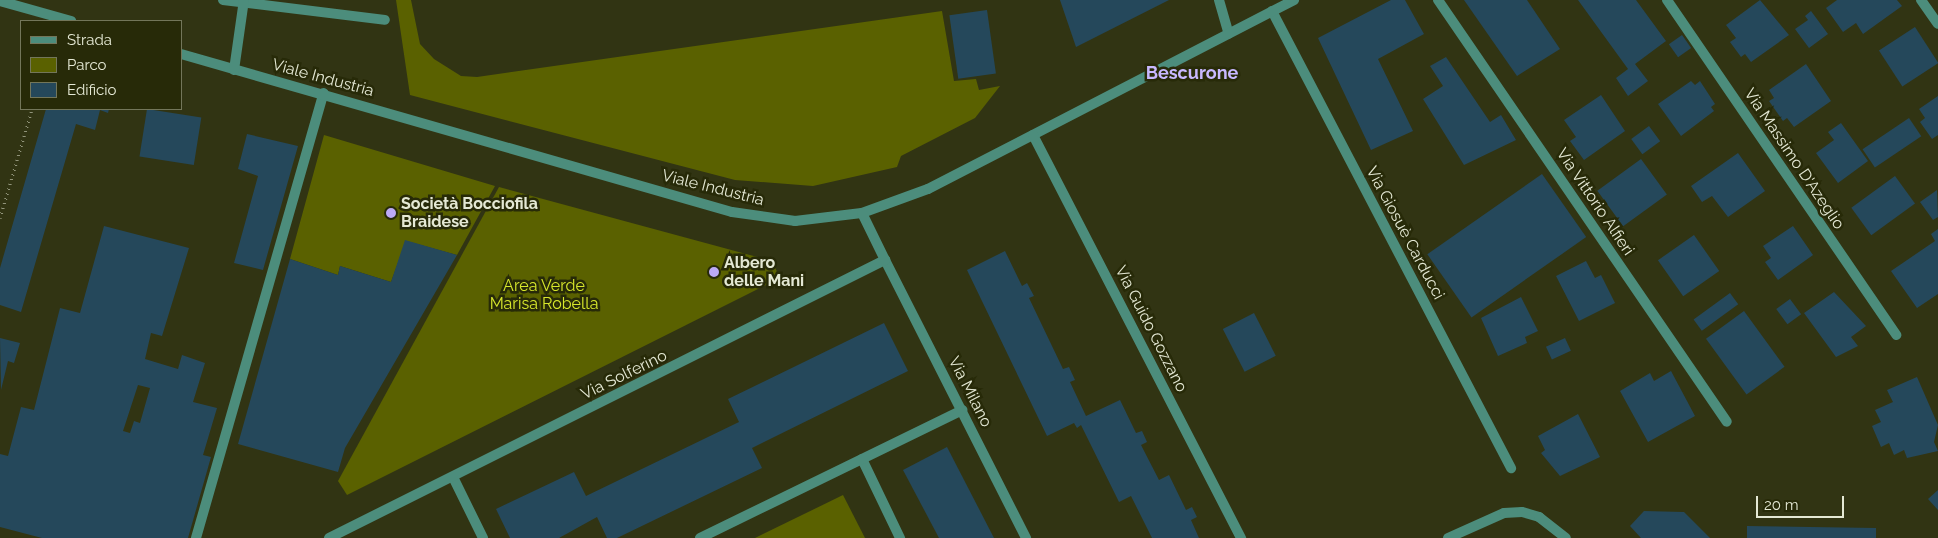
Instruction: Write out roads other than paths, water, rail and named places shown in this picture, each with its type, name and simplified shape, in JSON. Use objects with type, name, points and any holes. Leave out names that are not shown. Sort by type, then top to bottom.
[{"type":"street","points":[[223,0],[244,1],[385,20]]},
{"type":"street","points":[[1220,0],[1229,34]]},
{"type":"street","name":"Viale Industria","points":[[182,54],[324,93],[732,212],[795,221],[862,213],[928,190],[1294,0]]},
{"type":"street","name":"Via Vittorio Alfieri","points":[[1438,0],[1727,422]]},
{"type":"street","name":"Via Massimo D'Azeglio","points":[[1667,0],[1896,335]]},
{"type":"street","points":[[1921,0],[1938,24]]},
{"type":"street","points":[[0,1],[67,20]]},
{"type":"street","points":[[234,70],[244,1]]},
{"type":"street","name":"Via Giosuè Carducci","points":[[1272,11],[1511,468]]},
{"type":"street","points":[[196,538],[324,93]]},
{"type":"street","name":"Via Guido Gozzano","points":[[1033,135],[1241,538]]},
{"type":"street","points":[[862,213],[885,260]]},
{"type":"street","name":"Via Milano","points":[[885,260],[963,410],[1026,538]]},
{"type":"street","name":"Via Solferino","points":[[329,538],[885,260]]},
{"type":"street","points":[[700,538],[963,410]]},
{"type":"street","points":[[862,458],[900,538]]},
{"type":"street","points":[[453,477],[484,538]]},
{"type":"street","points":[[1448,538],[1504,513],[1522,512],[1539,516],[1566,538]]},
{"type":"place","name":"Società Bocciofila Braidese","points":[[391,213]]},
{"type":"place","name":"Albero delle Mani","points":[[714,272]]},
{"type":"district","name":"Bescurone","points":[[1192,73]]},
{"type":"park label","name":"Area Verde Marisa Robella","points":[[544,295]]}]
